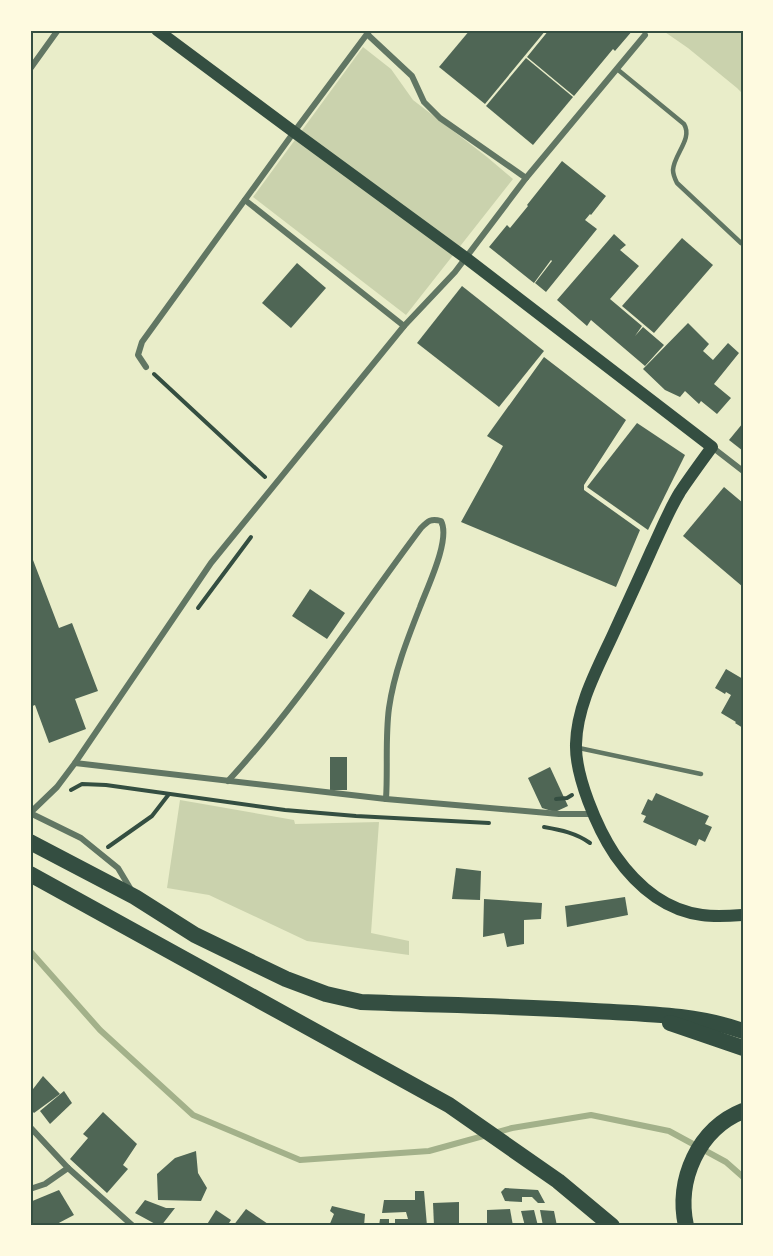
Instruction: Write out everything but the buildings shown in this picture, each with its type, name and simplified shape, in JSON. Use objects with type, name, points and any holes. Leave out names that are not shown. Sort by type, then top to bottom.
[{"type":"highway","points":[[30,842],[135,897],[195,935],[286,979],[326,994],[361,1002],[637,1012],[685,1017],[743,1031]]},
{"type":"highway","points":[[34,876],[449,1105],[558,1181],[612,1226]]},
{"type":"highway","points":[[637,1012],[743,1048]]},
{"type":"highway","points":[[686,1226],[683,1214],[684,1188],[690,1164],[702,1142],[719,1126],[743,1111]]},
{"type":"main road","points":[[157,30],[466,258],[712,447],[674,503],[597,670],[581,712],[576,747],[579,769],[593,814],[609,846],[623,866],[645,890],[666,904],[684,911],[703,915],[743,915]]},
{"type":"street","points":[[30,69],[58,30]]},
{"type":"street","points":[[146,367],[138,355],[142,342],[369,32],[412,76],[424,102],[440,118],[526,178]]},
{"type":"street","points":[[135,897],[118,868],[81,838],[30,813],[57,787],[75,764],[211,563],[404,326],[455,272],[526,178],[645,35]]},
{"type":"street","points":[[245,200],[404,326]]},
{"type":"street","points":[[712,447],[743,471]]},
{"type":"street","points":[[228,782],[304,690],[421,528],[434,519],[441,520],[443,534],[439,556],[401,657],[392,694],[388,721],[386,799]]},
{"type":"street","points":[[75,764],[386,799],[559,814],[593,814]]},
{"type":"street","points":[[30,1128],[68,1168],[133,1226]]},
{"type":"street","points":[[30,1189],[45,1184],[68,1168]]},
{"type":"lane","points":[[618,69],[684,124],[686,139],[673,165],[672,173],[677,183],[741,243]]},
{"type":"lane","points":[[576,747],[702,774]]},
{"type":"path","points":[[146,367],[275,486]]},
{"type":"path","points":[[197,610],[251,537]]},
{"type":"path","points":[[64,798],[70,790],[82,784],[130,788],[296,811],[493,823]]},
{"type":"path","points":[[152,816],[169,794]]},
{"type":"path","points":[[540,826],[566,831],[582,837],[593,845]]},
{"type":"path","points":[[106,845],[113,853]]},
{"type":"green space","points":[[662,30],[743,30],[743,94],[688,48]]},
{"type":"green space","points":[[363,47],[391,69],[413,100],[513,179],[406,315],[253,197]]},
{"type":"green space","points":[[180,800],[294,820],[295,824],[379,822],[371,933],[409,941],[409,955],[307,941],[209,895],[167,888]]},
{"type":"waterway","points":[[30,951],[100,1030],[193,1115],[300,1160],[429,1151],[512,1128],[591,1115],[669,1131],[726,1162],[743,1177]]}]
